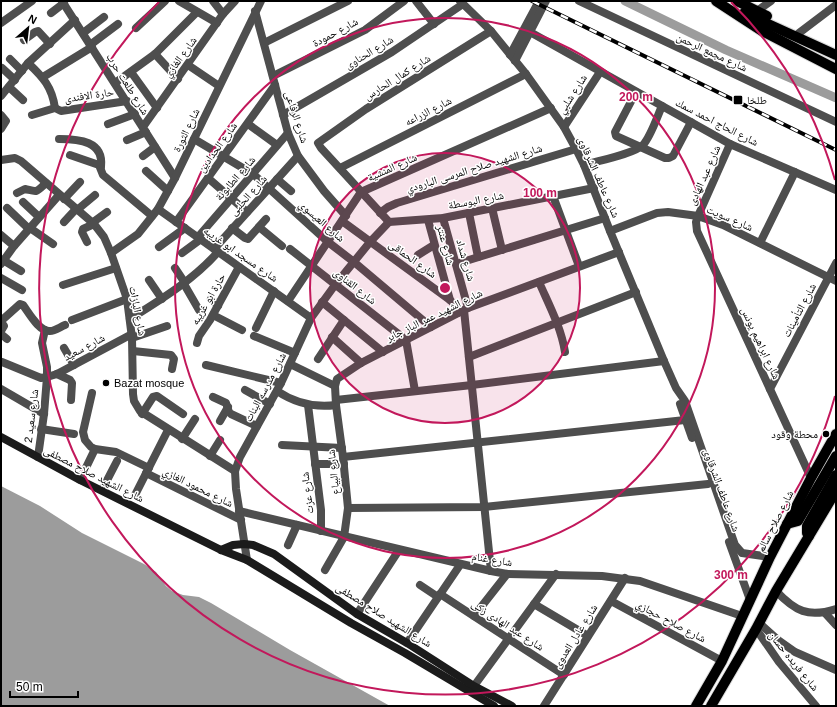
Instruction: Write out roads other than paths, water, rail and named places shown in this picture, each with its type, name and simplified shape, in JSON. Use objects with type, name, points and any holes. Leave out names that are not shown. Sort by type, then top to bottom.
[{"type":"main road","points":[[716,1],[762,31],[836,69]]},
{"type":"main road","points":[[719,1],[836,55]]},
{"type":"main road","points":[[737,1],[799,33],[836,49]]},
{"type":"main road","name":"شارع صلاح سالم","points":[[696,706],[722,661],[770,557],[811,478],[836,434]]},
{"type":"main road","name":"شارع الشهيد صلاح مصطفى","points":[[1,437],[80,480],[221,550],[247,560],[351,623],[494,706]]},
{"type":"main road","points":[[787,524],[798,521],[836,456]]},
{"type":"main road","points":[[809,536],[806,526],[836,475]]},
{"type":"main road","points":[[711,706],[776,591],[836,491]]},
{"type":"main road","points":[[221,550],[233,545],[244,544]]},
{"type":"main road","name":"شارع الشهيد صلاح مصطفى","points":[[244,544],[274,554],[357,614],[407,643],[474,686],[512,706]]},
{"type":"street","points":[[1,24],[32,1]]},
{"type":"street","points":[[51,13],[64,4],[74,1]]},
{"type":"street","points":[[136,28],[165,1]]},
{"type":"street","points":[[179,1],[217,24]]},
{"type":"street","points":[[213,1],[223,14]]},
{"type":"street","name":"شارع الغازي","points":[[144,130],[157,108],[223,14],[235,1]]},
{"type":"street","name":"شارع الثورة","points":[[111,253],[138,234],[158,209],[175,178],[261,1]]},
{"type":"street","points":[[264,43],[348,1]]},
{"type":"street","name":"شارع حمودة","points":[[272,76],[365,30],[404,1]]},
{"type":"street","points":[[416,1],[434,24]]},
{"type":"street","points":[[512,58],[539,1]]},
{"type":"street","points":[[512,58],[530,32],[546,1]]},
{"type":"street","name":"شارع مجمع الرحمن","points":[[579,1],[836,122]]},
{"type":"street","points":[[757,11],[771,1]]},
{"type":"street","name":"شارع الحناوى","points":[[283,115],[356,73],[434,24],[461,2]]},
{"type":"street","name":"شارع عاطف الشرقاوى","points":[[461,2],[491,31],[526,74],[564,127],[594,188],[610,231],[676,388],[685,401],[734,545],[742,552],[770,557]]},
{"type":"street","name":"شارع طلعت حرب","points":[[64,4],[175,178]]},
{"type":"street","points":[[799,33],[836,5]]},
{"type":"street","name":"شارع الرفاعى","points":[[255,11],[288,133],[298,156],[344,218],[370,242]]},
{"type":"street","points":[[115,83],[155,54],[197,12]]},
{"type":"street","points":[[83,34],[104,18]]},
{"type":"street","points":[[1,96],[28,63],[75,20]]},
{"type":"street","points":[[43,77],[91,46],[118,24]]},
{"type":"street","points":[[24,40],[38,31],[50,44]]},
{"type":"street","name":"شارع كمال الحارس","points":[[340,168],[319,145],[320,141],[366,109],[491,31]]},
{"type":"street","name":"شارع الحاج احمد سمك","points":[[530,32],[730,144],[836,190]]},
{"type":"street","points":[[155,54],[178,79]]},
{"type":"street","points":[[10,59],[22,70]]},
{"type":"street","name":"حارة الافندى","points":[[28,63],[43,77],[53,97],[55,108]]},
{"type":"street","points":[[188,65],[220,86]]},
{"type":"street","points":[[2,68],[15,80]]},
{"type":"street","points":[[131,72],[157,108]]},
{"type":"street","name":"شارع شلبي","points":[[564,127],[600,72]]},
{"type":"street","name":"شارع الزراعه","points":[[340,168],[526,74]]},
{"type":"street","name":"شارع الحدادين","points":[[176,222],[275,85]]},
{"type":"street","points":[[9,86],[23,100]]},
{"type":"street","points":[[636,92],[615,133],[616,136],[664,158],[671,157],[691,122]]},
{"type":"street","name":"حارة الافندى","points":[[32,115],[55,108],[61,111],[127,101]]},
{"type":"street","points":[[584,165],[632,151],[640,147],[646,141],[662,106]]},
{"type":"street","name":"شارع المنشية","points":[[288,301],[361,192],[551,108]]},
{"type":"street","points":[[108,124],[135,114]]},
{"type":"street","points":[[1,115],[6,121],[1,129]]},
{"type":"street","points":[[248,124],[277,145]]},
{"type":"street","points":[[127,140],[144,130]]},
{"type":"street","name":"شارع الطابونة","points":[[182,253],[199,238],[288,133]]},
{"type":"street","name":"شارع العيسوي","points":[[194,139],[253,174],[328,242],[431,327]]},
{"type":"street","points":[[59,140],[85,141],[94,147],[99,152],[101,167],[104,175],[152,216]]},
{"type":"street","name":"شارع عبد الهادى","points":[[698,216],[730,144]]},
{"type":"street","points":[[143,156],[155,147]]},
{"type":"street","name":"شارع الشهيد صلاح المرسى البارودي","points":[[380,213],[397,203],[576,149]]},
{"type":"street","points":[[70,155],[98,164],[101,167]]},
{"type":"street","name":"شارع الحلبى","points":[[130,319],[184,284],[205,266],[232,228],[298,156]]},
{"type":"street","name":"شارع البازات","points":[[2,159],[15,158],[21,161],[93,224],[104,237],[127,299],[132,336],[134,401],[142,414]]},
{"type":"street","points":[[340,168],[389,222],[370,242]]},
{"type":"street","points":[[146,171],[168,191]]},
{"type":"street","points":[[760,243],[795,172]]},
{"type":"street","points":[[208,178],[247,212]]},
{"type":"street","points":[[278,179],[291,191]]},
{"type":"street","points":[[21,271],[2,262],[39,217],[80,182]]},
{"type":"street","points":[[17,192],[25,189],[34,192],[38,191],[46,183]]},
{"type":"street","name":"شارع البوسطة","points":[[389,222],[443,218],[594,188]]},
{"type":"street","points":[[64,222],[95,195]]},
{"type":"street","points":[[553,196],[579,266]]},
{"type":"street","points":[[23,202],[39,217]]},
{"type":"street","points":[[7,208],[29,228],[53,244]]},
{"type":"street","points":[[492,208],[502,250]]},
{"type":"street","name":"شارع مسجد ابو غريبه","points":[[158,209],[311,318]]},
{"type":"street","points":[[87,242],[83,230],[85,227],[93,224],[107,212]]},
{"type":"street","name":"شارع سويت","points":[[610,231],[656,213],[668,212],[698,216],[723,225],[832,279]]},
{"type":"street","points":[[469,213],[478,257]]},
{"type":"street","name":"شارع ابراهيم يونس","points":[[698,216],[696,222],[697,231],[811,478]]},
{"type":"street","name":"شارع شداد","points":[[443,218],[456,264],[463,310],[491,571]]},
{"type":"street","points":[[456,264],[605,218]]},
{"type":"street","points":[[232,228],[246,239],[250,237],[266,219]]},
{"type":"street","name":"شارع عنتر","points":[[428,220],[450,300]]},
{"type":"street","points":[[259,227],[282,246]]},
{"type":"street","points":[[159,247],[185,228]]},
{"type":"street","points":[[1,235],[14,246]]},
{"type":"street","name":"شارع مدرسه البنات","points":[[247,560],[239,511],[235,471],[240,457],[277,391],[311,318],[335,285],[370,242]]},
{"type":"street","name":"شارع الحماقى","points":[[370,242],[463,310]]},
{"type":"street","points":[[418,255],[434,245]]},
{"type":"street","name":"شارع القناوى","points":[[290,249],[406,340]]},
{"type":"street","name":"شارع الشهيد عمر الباز جابر","points":[[335,386],[337,379],[361,363],[463,310],[619,252]]},
{"type":"street","name":"شارع التأمينات","points":[[770,389],[832,279],[836,263]]},
{"type":"street","name":"حارة ابو غريبه","points":[[196,343],[239,267]]},
{"type":"street","points":[[63,285],[116,268]]},
{"type":"street","points":[[175,268],[199,310]]},
{"type":"street","points":[[1,278],[22,290]]},
{"type":"street","points":[[149,280],[162,299]]},
{"type":"street","points":[[538,282],[558,324],[564,342],[565,352]]},
{"type":"street","points":[[274,291],[255,332],[295,353]]},
{"type":"street","points":[[469,357],[558,324],[636,292]]},
{"type":"street","points":[[72,320],[127,299]]},
{"type":"street","points":[[211,299],[218,306]]},
{"type":"street","points":[[322,302],[383,352]]},
{"type":"street","points":[[1,331],[4,326],[1,321],[20,304],[23,305],[41,328],[45,330],[50,331],[65,325]]},
{"type":"street","points":[[213,315],[242,330]]},
{"type":"street","points":[[318,359],[344,320]]},
{"type":"street","name":"شارع سعيد","points":[[47,378],[132,336],[167,326]]},
{"type":"street","name":"شارع سعيد 2","points":[[38,457],[47,378],[47,367],[42,343],[45,330]]},
{"type":"street","points":[[332,337],[361,363]]},
{"type":"street","points":[[406,340],[415,391]]},
{"type":"street","points":[[64,348],[74,365]]},
{"type":"street","points":[[133,351],[171,355],[174,359],[172,369]]},
{"type":"street","points":[[277,391],[286,398],[308,405],[327,406],[336,402],[415,391],[664,360]]},
{"type":"street","points":[[2,362],[35,377],[47,378]]},
{"type":"street","points":[[290,364],[335,386]]},
{"type":"street","points":[[206,365],[281,383]]},
{"type":"street","points":[[57,374],[70,380],[72,383],[71,400]]},
{"type":"street","name":"شارع البياع","points":[[335,386],[348,508],[344,537]]},
{"type":"street","name":"شارع عاطف الشرقاوى","points":[[676,388],[677,396],[685,420],[750,600]]},
{"type":"street","points":[[1,389],[44,414]]},
{"type":"street","points":[[245,390],[270,404]]},
{"type":"street","points":[[80,480],[95,449],[85,440],[83,432],[92,393]]},
{"type":"street","points":[[183,414],[158,396],[153,397],[142,414],[235,471]]},
{"type":"street","points":[[213,397],[226,403],[231,414],[257,426]]},
{"type":"street","name":"شارع عزت","points":[[308,405],[322,510],[321,531]]},
{"type":"street","points":[[220,421],[228,407]]},
{"type":"street","points":[[182,439],[195,419]]},
{"type":"street","points":[[315,464],[685,420]]},
{"type":"street","points":[[41,429],[74,434]]},
{"type":"street","points":[[135,495],[168,430]]},
{"type":"street","points":[[210,456],[220,440]]},
{"type":"street","points":[[282,445],[342,448]]},
{"type":"street","name":"شارع محمود الغازي","points":[[95,449],[116,452],[148,471],[241,520]]},
{"type":"street","points":[[102,490],[117,461]]},
{"type":"street","points":[[348,508],[484,507],[708,484]]},
{"type":"street","name":"شارع غنام","points":[[239,511],[460,565],[507,574],[556,574],[625,578],[640,581],[742,616]]},
{"type":"street","points":[[288,545],[297,525]]},
{"type":"street","points":[[325,570],[344,537]]},
{"type":"street","points":[[357,614],[399,550]]},
{"type":"street","points":[[407,643],[460,565]]},
{"type":"street","points":[[474,616],[507,574]]},
{"type":"street","points":[[474,686],[556,574]]},
{"type":"street","name":"شارع عادل العدوى","points":[[544,706],[625,578]]},
{"type":"street","name":"شارع عبد الهادى زكى","points":[[420,585],[474,616],[564,675]]},
{"type":"street","points":[[776,591],[792,607],[804,612],[812,614],[825,613],[836,609]]},
{"type":"street","name":"شارع صلاح حجازي","points":[[611,601],[722,661]]},
{"type":"street","points":[[534,604],[588,636]]},
{"type":"street","points":[[825,613],[836,625]]},
{"type":"street","points":[[757,626],[795,652],[836,670]]},
{"type":"street","name":"شارع فريده حسان","points":[[757,626],[779,662],[816,706]]},
{"type":"waterway","points":[[625,1],[726,50],[836,98]]},
{"type":"railway","points":[[532,1],[836,150]]},
{"type":"place","name":"طلخا","points":[[738,100]]},
{"type":"place","name":"Bazat mosque","points":[[106,383]]},
{"type":"place","name":"محطة وقود","points":[[826,434]]}]
